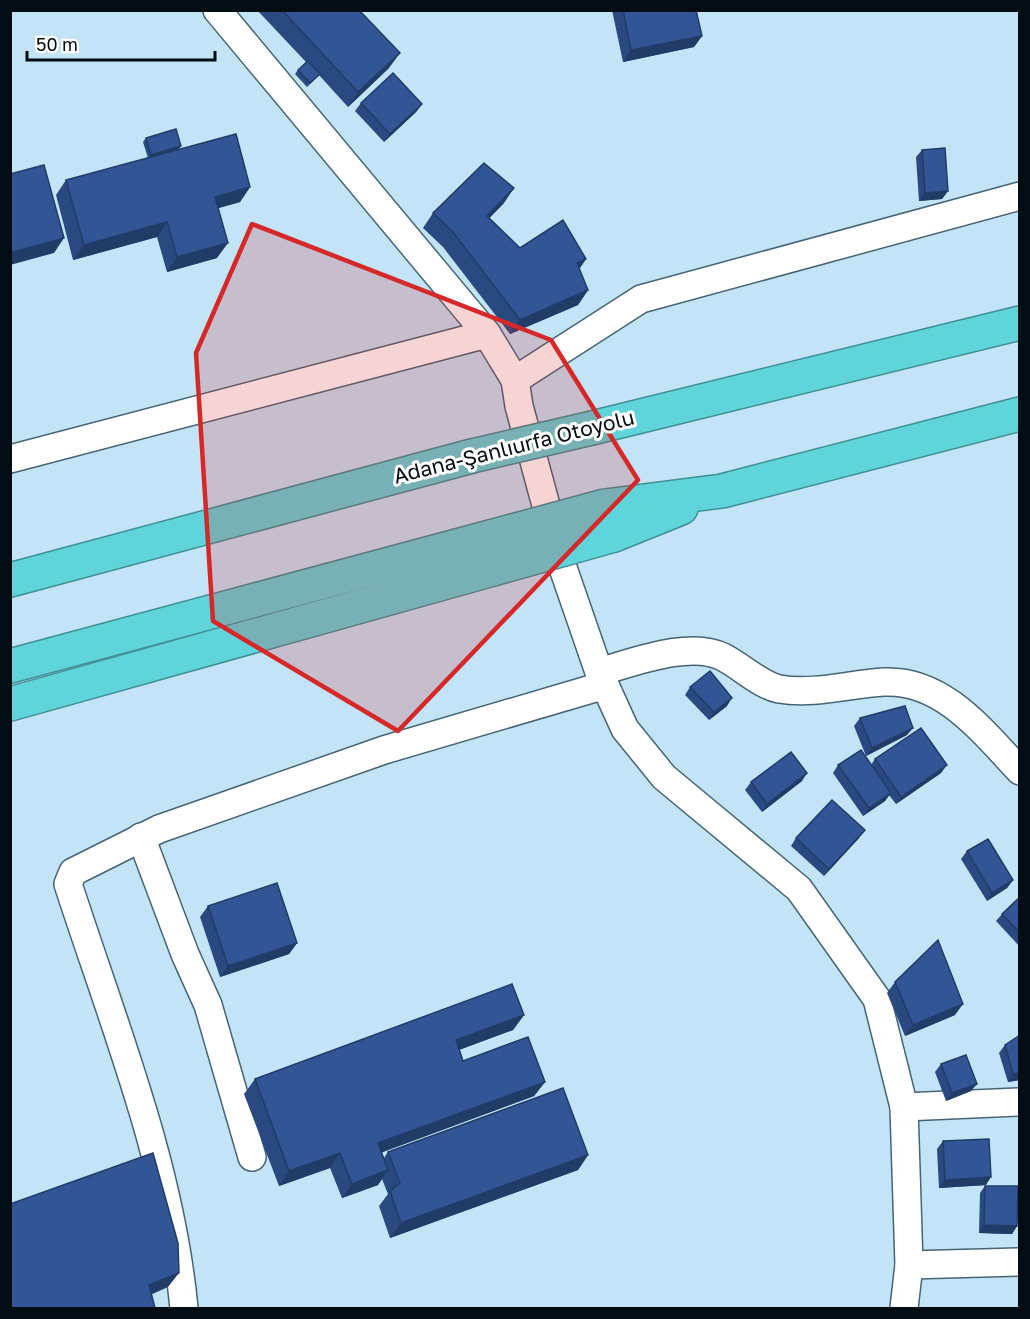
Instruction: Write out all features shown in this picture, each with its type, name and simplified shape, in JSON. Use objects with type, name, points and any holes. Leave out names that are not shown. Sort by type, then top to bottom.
[{"type":"highway","name":"Adana-Şanlıurfa Otoyolu","points":[[10,580],[472,456],[1020,323]]},
{"type":"highway","points":[[10,666],[488,554],[1020,414]]},
{"type":"highway","points":[[10,704],[488,554]]},
{"type":"street","points":[[217,10],[487,334],[515,380],[519,406],[562,568],[602,678],[625,729],[664,777],[799,889],[877,999],[904,1107],[909,1265],[904,1308]]},
{"type":"street","points":[[515,380],[641,299],[1020,196]]},
{"type":"street","points":[[10,459],[487,334]]},
{"type":"street","points":[[184,1308],[178,1251],[156,1157],[68,884],[73,872],[159,829],[384,750],[602,678],[666,654],[693,651],[721,656],[777,689],[846,688],[885,682],[920,685],[971,720],[1020,771]]},
{"type":"street","points":[[141,837],[185,954],[208,1005],[252,1157]]},
{"type":"street","points":[[904,1107],[1020,1102]]},
{"type":"street","points":[[909,1265],[1020,1262]]},
{"type":"highlighted area","points":[[252,224],[551,340],[638,480],[398,731],[213,621],[196,353]]},
{"type":"building","points":[[282,10],[359,10],[400,53],[358,92]]},
{"type":"building","points":[[623,10],[696,10],[702,36],[631,50]]},
{"type":"building","points":[[308,61],[320,74],[310,83],[298,70]]},
{"type":"building","points":[[393,73],[422,104],[390,134],[361,103]]},
{"type":"building","points":[[176,129],[181,146],[151,155],[146,138]]},
{"type":"building","points":[[236,134],[250,187],[215,197],[228,243],[177,257],[167,222],[84,245],[66,180]]},
{"type":"building","points":[[945,148],[948,191],[925,193],[922,150]]},
{"type":"building","points":[[484,163],[514,188],[487,216],[520,248],[563,220],[586,259],[577,263],[588,290],[520,320],[453,232],[433,213]]},
{"type":"building","points":[[44,165],[64,238],[10,253],[10,174]]},
{"type":"building","points":[[710,671],[732,698],[714,712],[690,687]]},
{"type":"building","points":[[905,706],[913,728],[872,748],[860,718]]},
{"type":"building","points":[[921,728],[947,765],[901,797],[875,759]]},
{"type":"building","points":[[861,750],[891,793],[869,808],[838,765]]},
{"type":"building","points":[[791,752],[807,773],[767,804],[751,782]]},
{"type":"building","points":[[832,800],[865,830],[829,869],[796,838]]},
{"type":"building","points":[[988,839],[1013,880],[992,893],[967,851]]},
{"type":"building","points":[[277,883],[297,943],[228,966],[208,906]]},
{"type":"building","points":[[1020,897],[1020,933],[1002,914]]},
{"type":"building","points":[[938,940],[963,1004],[913,1025],[895,982]]},
{"type":"building","points":[[512,984],[524,1015],[456,1040],[463,1061],[528,1037],[545,1082],[378,1143],[388,1170],[352,1184],[340,1153],[289,1171],[255,1079]]},
{"type":"building","points":[[1020,1035],[1020,1073],[1013,1074],[1005,1045]]},
{"type":"building","points":[[966,1055],[977,1084],[952,1093],[941,1064]]},
{"type":"building","points":[[563,1088],[588,1155],[401,1223],[390,1191],[400,1183],[388,1152]]},
{"type":"building","points":[[989,1139],[991,1177],[945,1180],[943,1141]]},
{"type":"building","points":[[153,1153],[178,1243],[179,1273],[149,1285],[155,1308],[10,1308],[10,1204]]},
{"type":"building","points":[[985,1186],[1018,1186],[1017,1226],[984,1225]]}]
